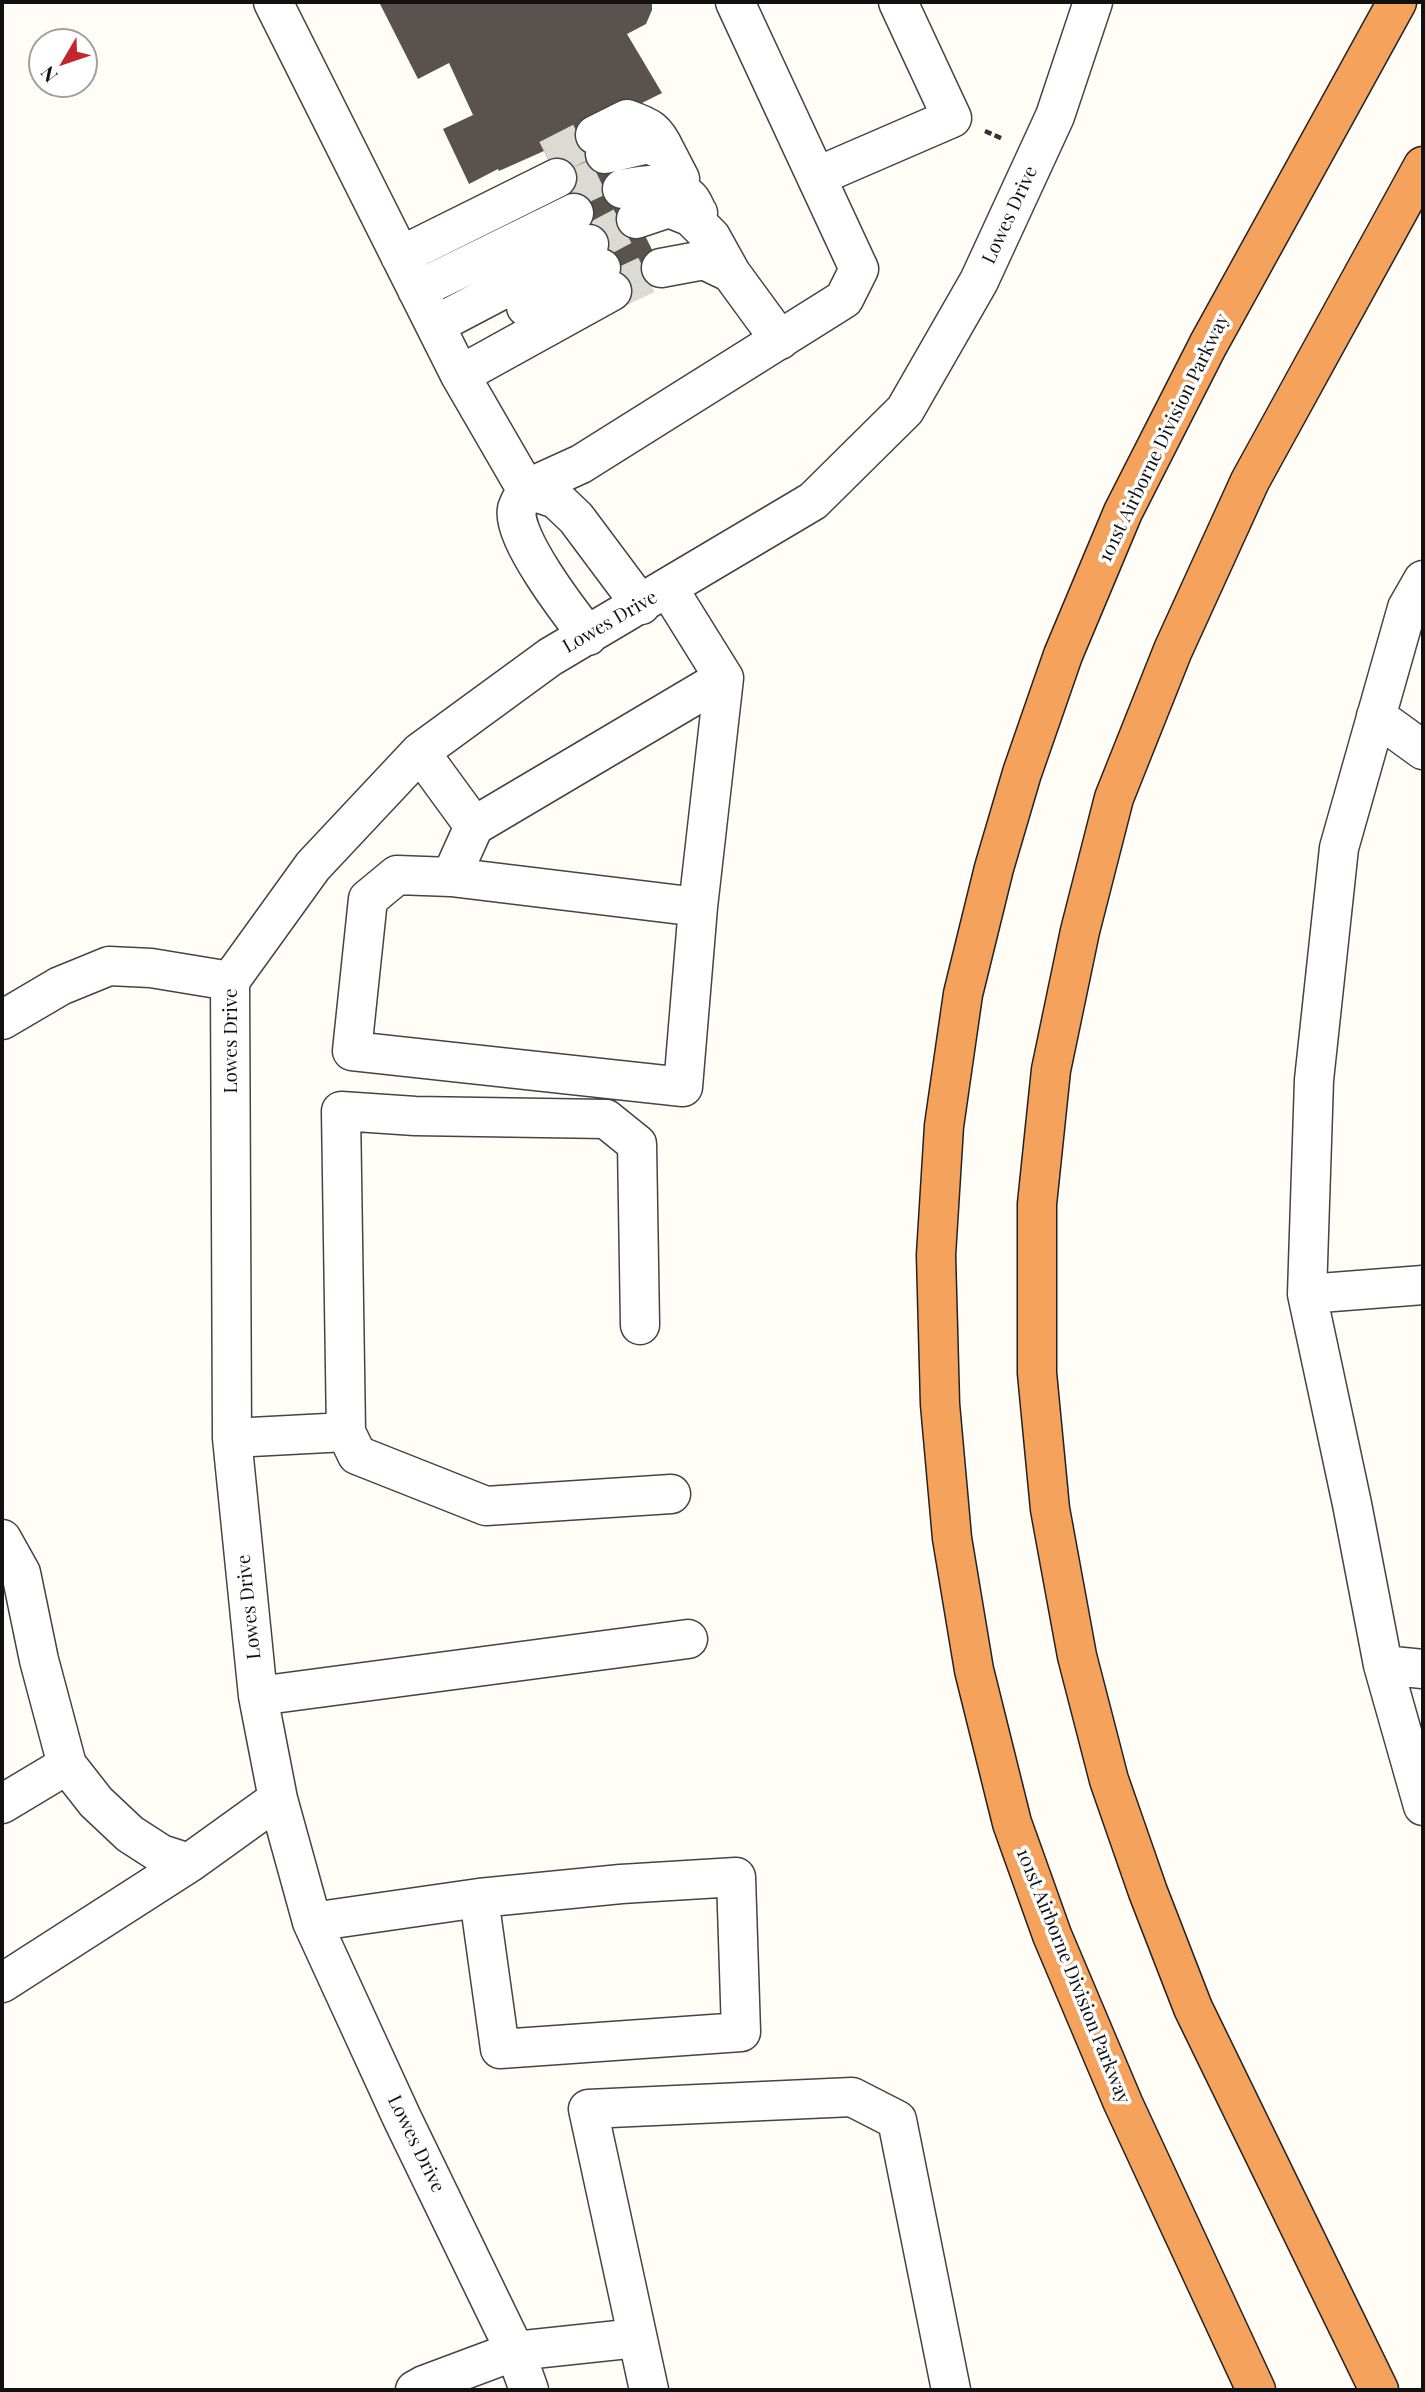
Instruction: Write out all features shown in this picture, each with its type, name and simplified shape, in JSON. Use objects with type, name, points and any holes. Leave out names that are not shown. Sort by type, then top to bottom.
[{"type":"highway","name":"101st Airborne Division Parkway","points":[[1256,2390],[1123,2103],[1052,1935],[1012,1824],[974,1670],[952,1538],[940,1404],[936,1255],[944,1126],[962,994],[1022,773],[1063,655],[1123,512],[1208,345],[1398,2]]},
{"type":"highway","points":[[1379,2390],[1193,2008],[1148,1892],[1109,1780],[1077,1656],[1050,1509],[1037,1373],[1037,1204],[1051,1070],[1080,931],[1114,798],[1173,650],[1250,481],[1423,166]]},
{"type":"street","points":[[273,2],[447,349],[526,489],[556,499],[576,518],[654,596],[724,678],[698,907],[683,1087],[352,1051],[368,899],[397,875],[451,877],[698,907]]},
{"type":"street","points":[[588,636],[556,597],[522,532],[517,511],[526,489],[581,464],[844,299],[859,269],[735,2]]},
{"type":"street","points":[[818,176],[952,118],[898,2]]},
{"type":"street","name":"Lowes Drive","points":[[529,2390],[515,2351],[402,2118],[312,1922],[278,1799],[258,1696],[232,1438],[230,981],[313,866],[420,752],[550,657],[813,501],[905,410],[979,281],[1038,153],[1055,116],[1093,2]]},
{"type":"street","points":[[626,197],[648,144],[678,176],[731,273],[780,340]]},
{"type":"street","points":[[626,197],[652,183],[674,188],[678,176]]},
{"type":"street","points":[[626,197],[704,260],[731,273]]},
{"type":"street","points":[[626,197],[669,208],[691,217],[712,237]]},
{"type":"street","points":[[404,264],[578,221]]},
{"type":"street","points":[[404,264],[578,221]]},
{"type":"street","points":[[447,349],[578,221]]},
{"type":"street","points":[[447,349],[578,221]]},
{"type":"street","points":[[1423,580],[1407,608],[1339,848],[1314,1080],[1307,1294],[1383,1665],[1423,1806]]},
{"type":"street","points":[[451,877],[474,826],[724,678]]},
{"type":"street","points":[[1376,716],[1423,750]]},
{"type":"street","points":[[420,752],[474,826]]},
{"type":"street","points":[[2,1020],[60,986],[109,966],[151,968],[230,981]]},
{"type":"street","points":[[640,1325],[637,1144],[606,1119],[415,1116],[341,1111],[346,1432],[357,1455],[486,1506],[671,1493]]},
{"type":"street","points":[[1307,1294],[1423,1286]]},
{"type":"street","points":[[232,1438],[346,1432]]},
{"type":"street","points":[[2,1539],[11,1579],[39,1660],[67,1765],[96,1802],[130,1835],[161,1854],[189,1863]]},
{"type":"street","points":[[258,1696],[688,1639]]},
{"type":"street","points":[[1383,1665],[1423,1670]]},
{"type":"street","points":[[2,1804],[67,1765]]},
{"type":"street","points":[[2,1983],[189,1863],[278,1799]]},
{"type":"street","points":[[312,1922],[479,1898],[621,1884],[736,1877],[741,2032],[500,2049],[479,1898]]},
{"type":"street","points":[[649,2390],[588,2109],[852,2097],[897,2120],[951,2390]]},
{"type":"street","points":[[415,2390],[515,2351],[637,2338]]},
{"type":"path","points":[[952,118],[1038,153]]},
{"type":"building","points":[[379,2],[652,2],[652,10],[646,24],[627,34],[662,93],[592,128],[666,278],[616,300],[544,151],[469,184],[443,129],[473,115],[449,63],[418,79]]},
{"type":"tunnel","points":[[548,159],[595,135]]},
{"type":"tunnel","points":[[564,193],[613,170]]},
{"type":"tunnel","points":[[589,244],[636,219]]},
{"type":"tunnel","points":[[612,291],[661,268]]}]
